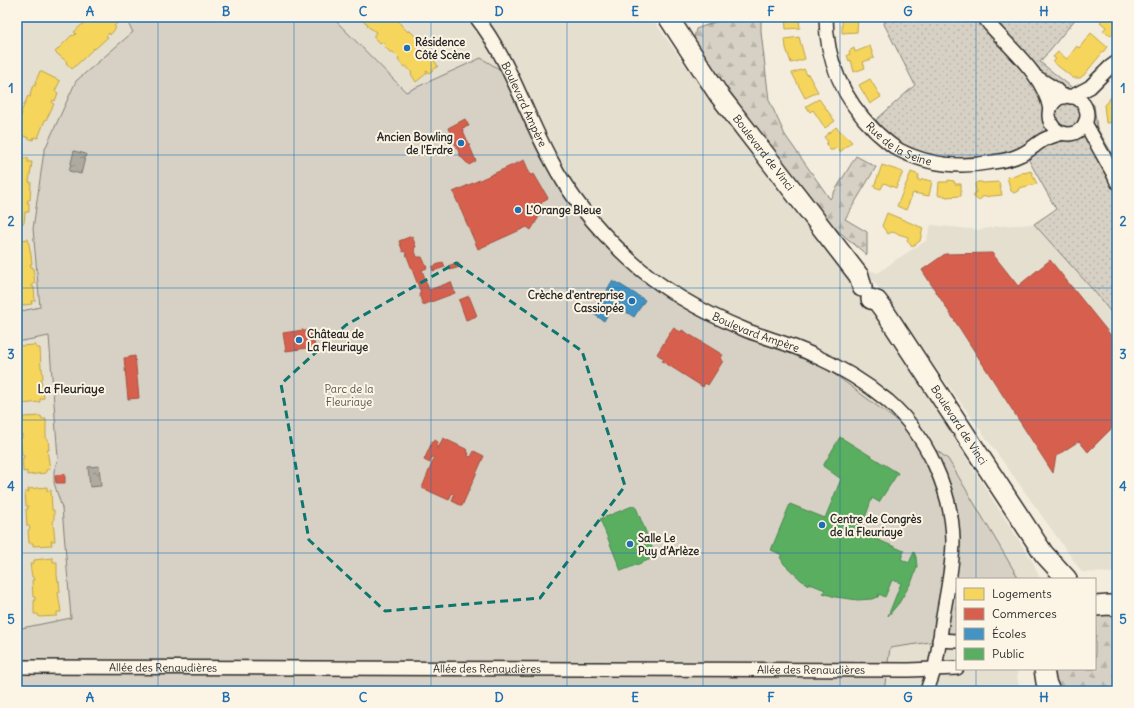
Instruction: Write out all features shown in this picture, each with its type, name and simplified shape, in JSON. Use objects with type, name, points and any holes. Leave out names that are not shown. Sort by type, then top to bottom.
[{"type":"main road","name":"Boulevard de Vinci","points":[[668,17],[719,95],[859,276],[866,293],[877,301],[883,309],[1044,554],[1066,578]]},
{"type":"main road","name":"Boulevard de Vinci","points":[[1044,554],[1054,578]]},
{"type":"main road","points":[[1096,605],[1117,606]]},
{"type":"main road","points":[[1044,670],[1046,682],[1050,691]]},
{"type":"street","name":"Boulevard Ampère","points":[[476,17],[495,43],[506,64],[555,168],[576,201],[630,260],[668,291],[689,303],[750,332],[788,344],[810,353],[848,373],[888,402],[922,442],[934,463],[943,484],[953,539],[951,569],[940,640],[927,691]]},
{"type":"street","name":"Rue de la Seine","points":[[826,17],[829,51],[839,80],[846,94],[868,123],[890,144],[898,149],[920,158],[945,164],[971,165],[994,162],[1020,155],[1043,140],[1068,133]]},
{"type":"street","points":[[984,17],[1036,77],[1046,95],[1050,116],[1054,127],[1068,133],[1104,157]]},
{"type":"street","points":[[1043,140],[1050,116],[1058,100],[1090,87],[1117,62]]},
{"type":"street","points":[[1036,77],[1067,97],[1080,101],[1085,108],[1087,117],[1086,123],[1082,128],[1068,133]]},
{"type":"street","points":[[1085,108],[1090,87]]},
{"type":"street","points":[[1086,123],[1117,182]]},
{"type":"street","points":[[940,640],[956,640]]},
{"type":"street","name":"Allée des Renaudières","points":[[17,667],[909,670],[956,668]]},
{"type":"highlighted area","points":[[456,263],[582,351],[625,486],[540,598],[385,611],[309,540],[281,384],[346,325]]},
{"type":"shaded area","name":"Parc de la Fleuriaye","points":[[17,17],[651,17],[719,112],[848,277],[897,343],[975,472],[1033,562],[1040,578],[956,578],[956,670],[1017,670],[1020,691],[17,691]]},
{"type":"shaded area","points":[[1034,224],[1094,291],[1117,320],[1117,573],[1082,572],[865,269],[878,273],[926,241],[931,225],[980,230],[998,226]]},
{"type":"green space","name":"Parc de la Fleuriaye","points":[[124,17],[158,17],[160,20],[168,17],[332,17],[406,92],[481,58],[504,72],[590,225],[671,299],[752,339],[805,356],[837,376],[948,459],[1018,578],[956,578],[956,638],[890,648],[884,691],[17,691],[17,629],[71,618],[62,508],[54,483],[54,471],[58,458],[49,336],[17,342],[17,312],[40,307],[33,229],[44,151],[76,81],[133,32]]},
{"type":"green space","points":[[729,17],[761,17],[761,32],[769,100],[785,135],[830,199],[856,156],[876,167],[845,219],[867,232],[867,255],[824,219],[693,43],[696,29]]},
{"type":"green space","points":[[886,17],[1077,17],[1040,62],[1094,105],[1097,128],[1117,162],[1117,320],[1094,291],[1034,224],[1056,209],[1022,148],[992,158],[943,161],[895,143],[876,120],[915,85],[884,24]]},
{"type":"green space","points":[[1096,614],[1117,615],[1117,691],[1057,691],[1051,670],[1096,670]]},
{"type":"water","points":[[74,151],[86,154],[81,174],[69,171]]},
{"type":"water","points":[[99,466],[101,486],[90,487],[88,467]]},
{"type":"building: Logements","name":"Résidence Côté Scène","points":[[354,17],[394,17],[408,32],[409,30],[417,38],[416,39],[423,48],[425,46],[438,66],[429,73],[427,70],[427,73],[416,82],[411,74],[412,73],[398,60],[399,58],[392,51],[391,53],[382,42],[380,43],[374,38],[376,32],[367,26],[368,24]]},
{"type":"building: Logements","points":[[785,17],[801,17],[799,18],[800,28],[786,29]]},
{"type":"building: Logements","points":[[842,17],[858,17],[857,32],[842,33]]},
{"type":"building: Logements","points":[[1104,17],[1117,17],[1117,33],[1110,35],[1103,31],[1106,27],[1100,22]]},
{"type":"building: Logements","points":[[89,18],[123,18],[114,26],[116,28],[110,35],[109,33],[106,36],[108,37],[72,69],[66,63],[67,62],[55,52],[72,35],[73,36],[76,34],[74,32],[87,20],[88,22],[91,20]]},
{"type":"building: Logements","points":[[1091,33],[1107,47],[1084,75],[1080,78],[1073,78],[1053,62],[1056,59],[1053,57],[1058,52],[1067,59],[1077,46],[1079,48]]},
{"type":"building: Logements","points":[[799,37],[805,59],[791,63],[786,48],[785,39]]},
{"type":"building: Logements","points":[[870,46],[874,58],[863,62],[865,68],[854,72],[851,60],[849,61],[847,55],[850,54],[849,51],[854,48],[855,52]]},
{"type":"building: Logements","points":[[804,69],[818,92],[805,98],[792,73]]},
{"type":"building: Logements","points":[[40,71],[60,81],[55,91],[58,93],[55,101],[53,100],[52,103],[54,104],[45,120],[38,138],[34,137],[33,140],[17,133],[17,120],[20,115],[21,116],[21,112],[28,96],[30,97],[33,85],[35,86]]},
{"type":"building: Logements","points":[[870,79],[881,97],[870,104],[859,85]]},
{"type":"building: Logements","points":[[1114,94],[1117,96],[1117,122],[1106,123],[1104,105]]},
{"type":"building: Logements","points":[[819,99],[835,121],[825,128],[813,110],[810,112],[806,106]]},
{"type":"building: Logements","points":[[836,127],[852,142],[840,152],[836,148],[830,150],[826,144],[828,142],[824,137]]},
{"type":"building: Logements","points":[[17,158],[28,158],[28,162],[32,162],[29,182],[31,182],[30,200],[28,200],[27,203],[29,203],[29,212],[25,212],[24,223],[17,223]]},
{"type":"building: Logements","points":[[882,165],[903,172],[896,188],[884,183],[881,189],[874,187]]},
{"type":"building: Logements","points":[[1031,171],[1037,184],[1019,188],[1018,191],[1014,193],[1011,191],[1007,177]]},
{"type":"building: Logements","points":[[911,172],[919,175],[918,180],[921,181],[922,179],[932,181],[929,196],[913,193],[906,210],[897,206]]},
{"type":"building: Logements","points":[[948,180],[954,181],[955,184],[961,184],[961,196],[946,197],[938,195],[939,182],[948,182]]},
{"type":"building: Logements","points":[[977,182],[999,182],[1002,195],[982,197],[979,201],[973,196],[976,192],[975,184]]},
{"type":"building: Logements","points":[[887,213],[923,228],[920,241],[912,247],[907,240],[908,237],[892,232],[888,234],[882,226]]},
{"type":"building: Logements","points":[[28,239],[32,264],[30,264],[31,267],[33,267],[35,284],[32,284],[32,287],[34,287],[35,301],[31,301],[32,304],[17,306],[17,241]]},
{"type":"building: Logements","points":[[36,345],[36,348],[40,348],[43,378],[41,379],[44,398],[40,399],[40,402],[22,404],[21,400],[17,400],[17,346]]},
{"type":"building: Logements","points":[[41,416],[42,419],[46,419],[46,439],[48,439],[49,450],[47,450],[50,469],[46,470],[46,473],[27,475],[27,471],[23,472],[22,458],[24,458],[24,455],[22,455],[20,438],[22,438],[22,434],[21,435],[19,421],[23,421],[23,417]]},
{"type":"building: Logements","points":[[47,487],[47,491],[51,490],[52,510],[54,510],[53,521],[55,541],[51,541],[52,545],[33,546],[33,543],[29,543],[28,530],[30,529],[29,526],[27,526],[26,509],[28,509],[28,506],[26,506],[25,492],[29,492],[28,489]]},
{"type":"building: Logements","points":[[53,558],[53,562],[57,562],[57,575],[60,592],[58,592],[61,612],[57,612],[57,616],[39,617],[38,614],[34,614],[35,597],[33,597],[32,580],[34,580],[32,577],[30,564],[34,563],[34,560]]},
{"type":"building: Commerces","name":"Ancien Bowling de l'Erdre","points":[[465,119],[469,126],[462,128],[476,161],[469,165],[461,157],[448,128]]},
{"type":"building: Commerces","points":[[524,160],[531,176],[534,174],[548,198],[543,201],[539,207],[543,210],[531,230],[527,227],[478,249],[453,192]]},
{"type":"building: Commerces","points":[[412,236],[416,247],[414,248],[417,257],[422,257],[427,268],[422,270],[429,290],[451,282],[455,293],[423,305],[419,294],[421,293],[405,251],[403,252],[399,241]]},
{"type":"building: Commerces","points":[[992,253],[1018,286],[1050,260],[1117,343],[1117,420],[1112,423],[1114,426],[1088,452],[1079,441],[1056,456],[1053,473],[922,270],[945,254]]},
{"type":"building: Commerces","points":[[443,262],[445,267],[433,271],[432,267]]},
{"type":"building: Commerces","points":[[458,262],[460,267],[450,270],[448,266]]},
{"type":"building: Commerces","points":[[469,296],[477,316],[466,320],[459,300]]},
{"type":"building: Commerces","points":[[673,328],[681,332],[682,330],[723,355],[720,359],[723,361],[708,385],[705,383],[703,387],[662,361],[664,359],[657,354]]},
{"type":"building: Commerces","name":"Château de La Fleuriaye","points":[[312,330],[315,347],[286,351],[283,333]]},
{"type":"building: Commerces","points":[[135,356],[139,398],[128,399],[124,358]]},
{"type":"building: Commerces","points":[[443,438],[468,450],[468,456],[471,457],[474,451],[484,456],[462,506],[452,501],[454,495],[452,493],[449,500],[422,488],[434,458],[432,457],[430,463],[424,460],[432,442],[435,440],[438,442],[438,449]]},
{"type":"building: Commerces","points":[[65,474],[65,483],[56,483],[55,475]]},
{"type":"building: Écoles","name":"Crèche d'entreprise Cassiopée","points":[[612,281],[645,300],[634,317],[617,306],[621,300],[616,297],[612,302],[614,304],[604,321],[592,313],[603,297],[606,298],[610,292],[607,290]]},
{"type":"building: Public","name":"Centre de Congrès de la Fleuriaye","points":[[840,437],[898,473],[879,502],[872,498],[860,532],[904,551],[901,559],[909,563],[914,552],[916,557],[917,567],[912,581],[899,603],[888,616],[901,583],[892,580],[885,597],[879,594],[878,597],[872,599],[858,600],[835,597],[823,593],[825,590],[808,583],[808,585],[801,580],[784,564],[780,557],[782,555],[771,550],[790,504],[825,518],[841,479],[823,466]]},
{"type":"building: Public","name":"Salle Le Puy d’Arlèze","points":[[635,505],[656,557],[621,571],[600,519]]},
{"type":"place","name":"Résidence Côté Scène","points":[[407,48]]},
{"type":"place","name":"Ancien Bowling de l'Erdre","points":[[461,143]]},
{"type":"place","name":"L'Orange Bleue","points":[[518,210]]},
{"type":"place","name":"Crèche d'entreprise Cassiopée","points":[[632,301]]},
{"type":"place","name":"Château de La Fleuriaye","points":[[299,340]]},
{"type":"place","name":"Centre de Congrès de la Fleuriaye","points":[[822,525]]},
{"type":"place","name":"Salle Le Puy d’Arlèze","points":[[630,544]]},
{"type":"district","name":"La Fleuriaye","points":[[71,389]]}]
